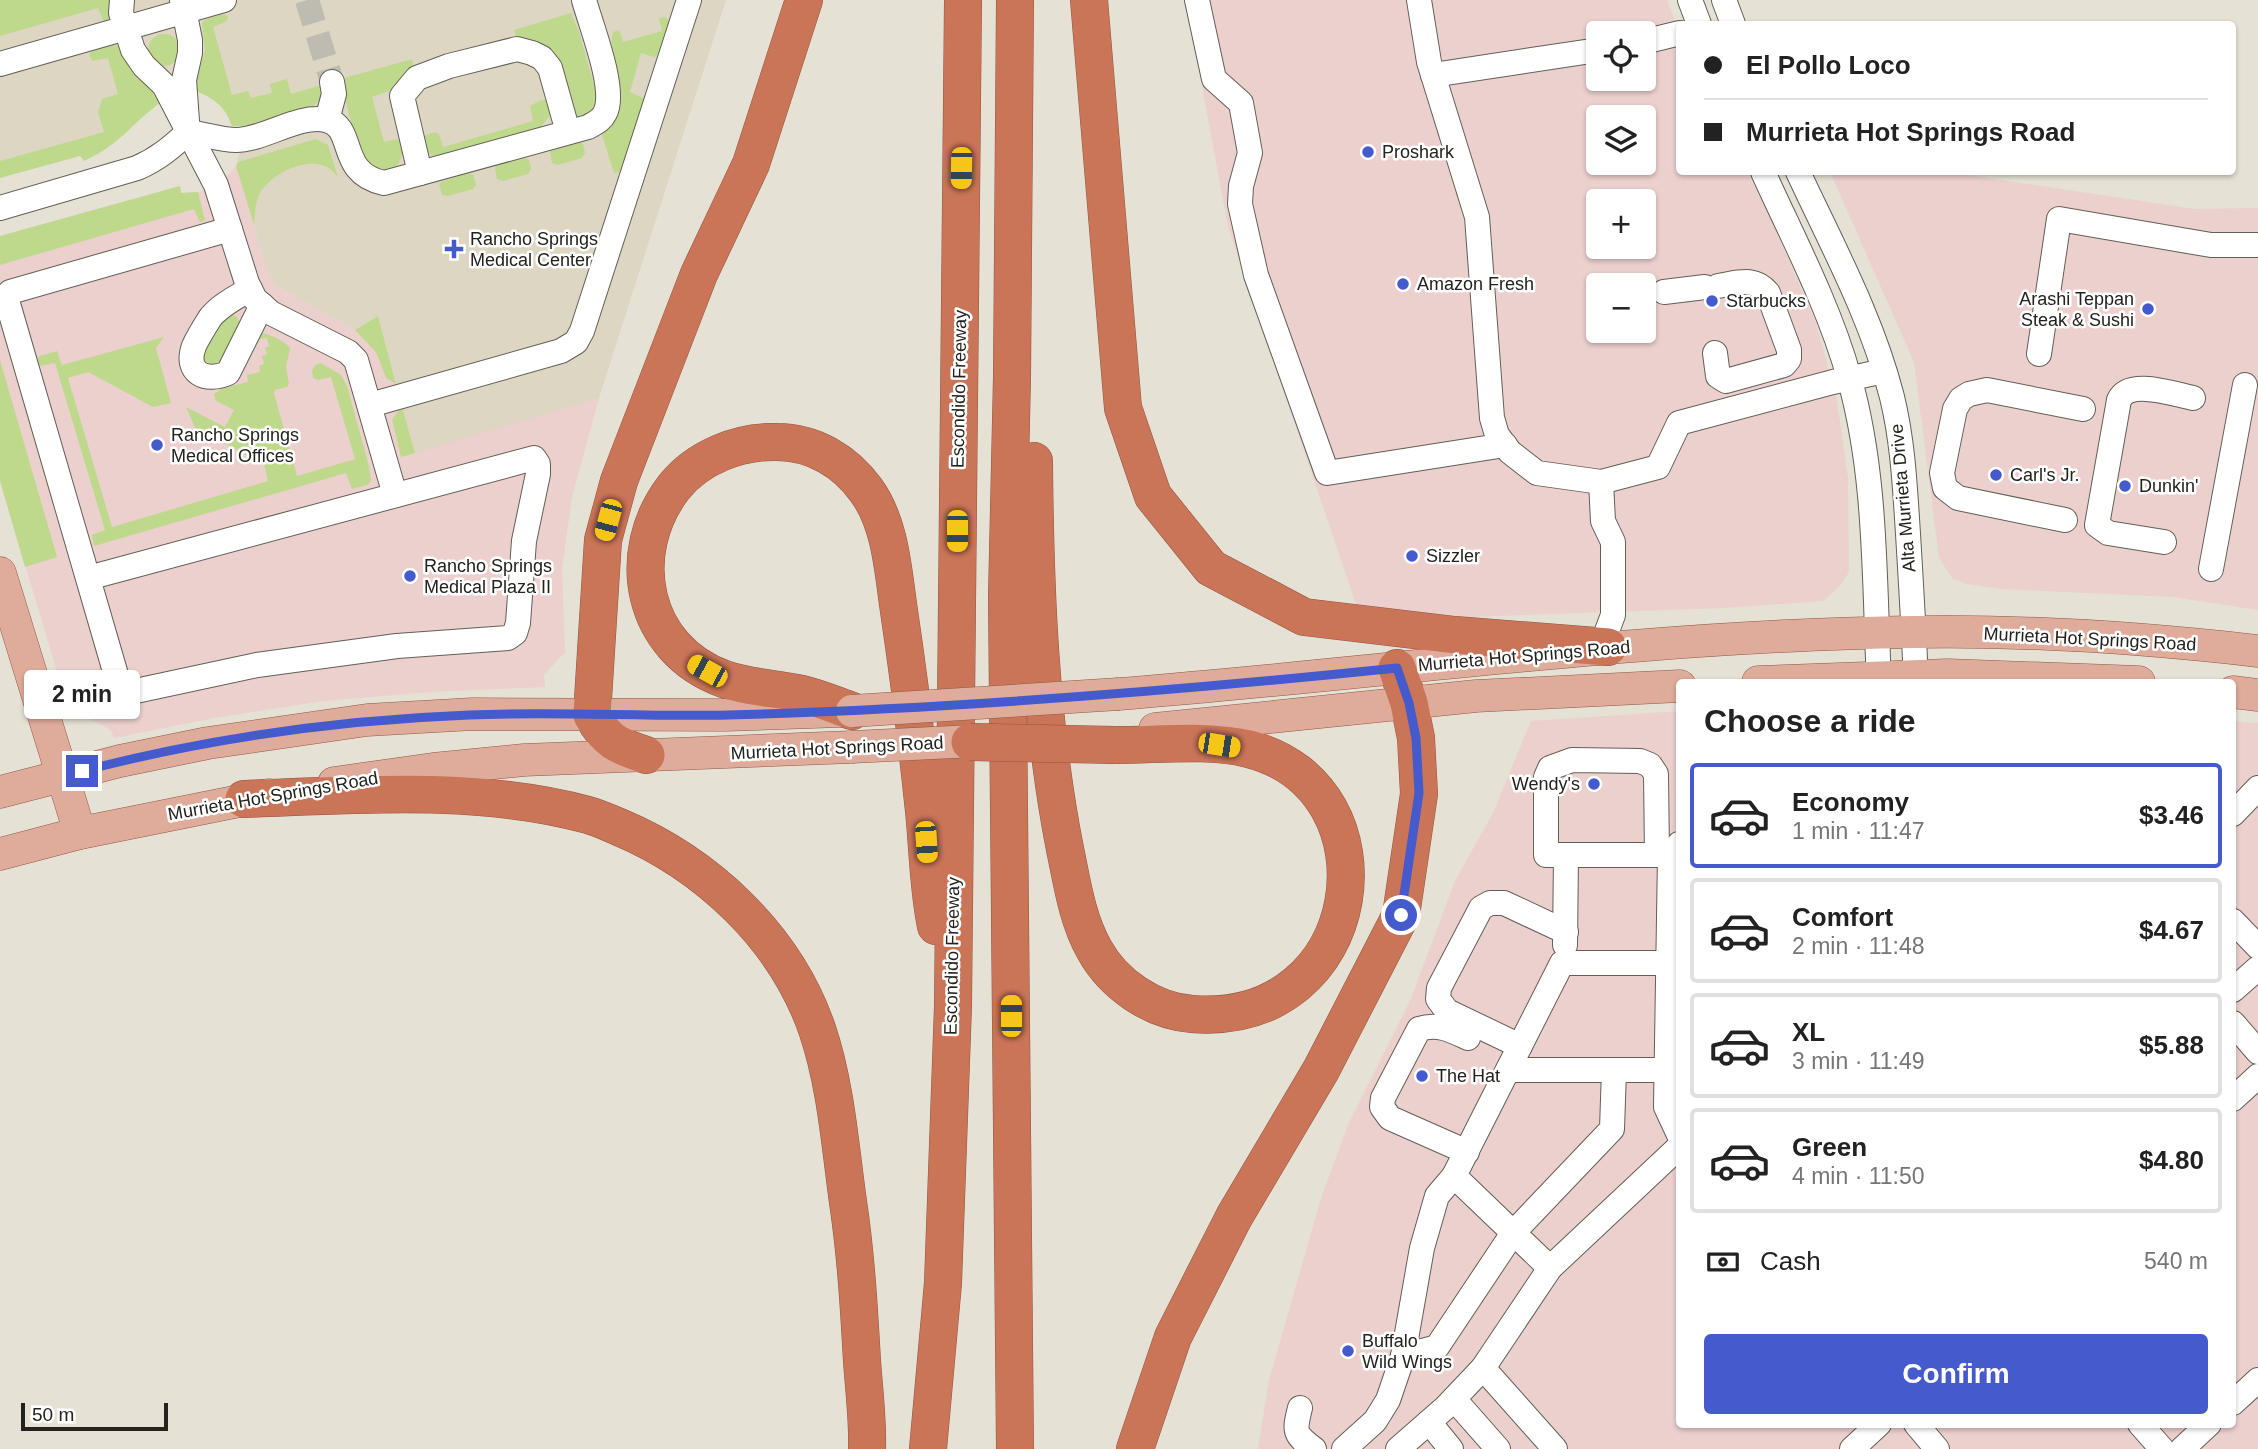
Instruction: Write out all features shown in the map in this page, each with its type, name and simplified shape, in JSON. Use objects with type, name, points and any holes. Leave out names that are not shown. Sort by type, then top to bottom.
[{"type":"highway","points":[[646,755],[617,746],[601,733],[592,715],[603,540],[619,481],[699,274],[751,164],[804,0]]},
{"type":"highway","name":"Escondido Freeway","points":[[928,1449],[943,1283],[953,1006],[963,0]]},
{"type":"highway","points":[[1015,1449],[1007,596],[1016,0]]},
{"type":"highway","points":[[1088,0],[1122,408],[1153,496],[1211,568],[1304,617],[1455,635],[1607,639]]},
{"type":"highway","points":[[971,742],[1116,739],[1219,745],[1249,749],[1286,766],[1304,778],[1327,807],[1340,839],[1345,862],[1345,898],[1340,920],[1330,943],[1319,961],[1297,985],[1257,1008],[1233,1014],[1209,1015],[1164,1009],[1122,984],[1104,966],[1093,948],[1079,911],[1060,824],[1046,716],[1034,449],[1012,377]]},
{"type":"highway","points":[[852,710],[802,694],[724,679],[691,662],[674,646],[660,626],[646,586],[647,543],[655,519],[676,485],[693,468],[712,456],[766,441],[807,446],[826,453],[843,465],[866,489],[874,504],[885,530],[891,558],[923,801],[929,897],[953,1006]]},
{"type":"highway","points":[[1135,1449],[1173,1337],[1234,1217],[1321,1069],[1401,915],[1419,793],[1416,738],[1409,703],[1397,668]]},
{"type":"highway","points":[[244,799],[380,794],[459,796],[529,802],[591,815],[653,841],[705,876],[749,917],[789,970],[817,1028],[832,1084],[855,1251],[867,1449]]},
{"type":"main road","points":[[0,573],[80,833]]},
{"type":"main road","name":"Murrieta Hot Springs Road","points":[[0,792],[208,743],[367,720],[472,714],[725,715],[1119,694],[1397,668],[1607,639],[1914,632],[2162,640],[2258,651]]},
{"type":"main road","name":"Murrieta Hot Springs Road","points":[[1116,739],[1476,696],[1676,686]]},
{"type":"main road","points":[[2236,692],[2258,695]]},
{"type":"main road","name":"Murrieta Hot Springs Road","points":[[0,854],[80,833],[244,799],[433,769],[524,760],[971,742]]},
{"type":"street","points":[[122,0],[121,13],[133,50],[144,66],[164,85],[216,186],[256,297],[271,313],[348,352],[356,360],[396,495]]},
{"type":"street","points":[[0,64],[125,28],[183,6],[224,0]]},
{"type":"street","points":[[188,132],[237,140],[298,123],[316,119],[327,120],[336,125],[343,134],[354,164],[361,174],[384,183],[568,132],[598,122],[606,112],[608,99],[607,83],[584,0]]},
{"type":"street","points":[[370,405],[561,351],[576,342],[582,331],[689,0]]},
{"type":"street","points":[[1197,0],[1214,79],[1241,103],[1250,153],[1241,186],[1240,204],[1256,275],[1327,474],[1505,445]]},
{"type":"street","points":[[1419,0],[1429,62],[1477,217],[1492,418],[1497,435],[1510,452],[1537,473],[1601,482],[1658,467],[1679,423],[1849,377],[1884,371]]},
{"type":"street","points":[[1690,0],[1698,21]]},
{"type":"street","points":[[183,6],[190,40],[184,80],[188,132]]},
{"type":"street","points":[[1656,39],[1676,34]]},
{"type":"street","points":[[420,173],[402,96],[417,78],[449,66],[517,49],[532,52],[542,58],[550,68],[568,132]]},
{"type":"street","points":[[1433,75],[1586,52]]},
{"type":"street","points":[[327,120],[334,94],[332,82]]},
{"type":"street","points":[[0,208],[138,168],[169,150],[188,132]]},
{"type":"street","name":"Alta Murrieta Drive","points":[[1764,175],[1810,274],[1849,377],[1867,468],[1879,679]]},
{"type":"street","name":"Alta Murrieta Drive","points":[[1799,175],[1856,295],[1884,371],[1901,447],[1916,679]]},
{"type":"street","points":[[2039,354],[2060,219],[2211,246],[2258,245]]},
{"type":"street","points":[[88,578],[534,458],[538,464],[538,474],[524,541],[515,633],[508,638],[397,646],[270,663],[131,692],[124,691],[119,685],[6,297],[10,292],[230,229]]},
{"type":"street","points":[[1664,292],[1755,281],[1762,285],[1768,293],[1789,350],[1789,359],[1784,365],[1734,381],[1726,381],[1718,376],[1715,353]]},
{"type":"street","points":[[2211,569],[2245,385]]},
{"type":"street","points":[[2164,542],[2108,533],[2097,525],[2119,400],[2122,394],[2133,387],[2193,398]]},
{"type":"street","points":[[2065,520],[1958,498],[1945,488],[1942,473],[1955,409],[1961,399],[1969,394],[1987,390],[2083,409]]},
{"type":"street","points":[[1601,482],[1603,522],[1596,542],[1598,615],[1607,639]]},
{"type":"street","points":[[1344,1449],[1375,1421],[1388,1400],[1403,1356],[1422,1248],[1437,1196],[1454,1176],[1562,963],[1566,932],[1546,777],[1550,768],[1572,760],[1640,761],[1650,765],[1656,774],[1669,851],[1675,964],[1673,1070],[1666,1107],[1676,1129]]},
{"type":"street","points":[[2236,811],[2258,788]]},
{"type":"street","points":[[1556,855],[1669,851]]},
{"type":"street","points":[[1514,1059],[1447,1011],[1438,999],[1439,988],[1481,908],[1490,903],[1504,903],[1566,932]]},
{"type":"street","points":[[2236,924],[2258,946]]},
{"type":"street","points":[[2236,951],[2258,946]]},
{"type":"street","points":[[1562,963],[1675,964]]},
{"type":"street","points":[[2236,987],[2258,968]]},
{"type":"street","points":[[1466,1152],[1390,1118],[1382,1107],[1383,1098],[1419,1029],[1430,1025],[1443,1027],[1514,1059],[1614,1070],[1673,1070]]},
{"type":"street","points":[[2236,1026],[2258,1052]]},
{"type":"street","points":[[1403,1356],[1437,1347],[1514,1233],[1612,1129],[1614,1070]]},
{"type":"street","points":[[2236,1095],[2258,1076]]},
{"type":"street","points":[[1399,1449],[1454,1399],[1483,1367],[1550,1268],[1676,1150]]},
{"type":"street","points":[[1454,1176],[1550,1268]]},
{"type":"street","points":[[1483,1367],[1555,1449]]},
{"type":"street","points":[[2236,1400],[2258,1381]]},
{"type":"street","points":[[1454,1399],[1498,1449]]},
{"type":"street","points":[[1300,1408],[1295,1427],[1298,1437],[1314,1449]]},
{"type":"street","points":[[1429,1422],[1451,1449]]},
{"type":"street","points":[[1852,1449],[1875,1428]]},
{"type":"street","points":[[1919,1428],[1937,1449]]},
{"type":"street","points":[[2144,1428],[2162,1449]]},
{"type":"street","points":[[2182,1449],[2205,1428]]},
{"type":"shaded area","name":"Rancho Springs Medical Center","points":[[0,0],[726,0],[599,398],[415,453],[378,316],[355,330],[275,285],[268,273],[236,166],[244,137],[242,121],[226,94],[164,85],[112,135],[0,178]]},
{"type":"shaded area","points":[[1189,0],[1667,0],[1676,24],[1676,175],[1749,175],[1771,219],[1816,323],[1837,400],[1848,477],[1849,572],[1840,586],[1823,601],[1725,608],[1440,618],[1357,607],[1228,227]]},
{"type":"shaded area","points":[[236,166],[268,273],[275,285],[355,330],[378,316],[400,398],[563,408],[599,398],[572,497],[562,569],[565,652],[544,675],[545,687],[431,692],[324,701],[214,718],[114,738],[111,730],[78,713],[70,715],[0,481],[0,236],[180,186],[181,193],[212,188]]},
{"type":"shaded area","points":[[1831,175],[1968,175],[2195,209],[2258,208],[2258,610],[2173,597],[2002,589],[1966,584],[1952,578],[1939,558],[1914,362]]},
{"type":"shaded area","points":[[1676,711],[1676,1428],[2236,1428],[2236,721],[2258,723],[2258,1449],[1258,1449],[1269,1380],[1321,1198],[1348,1125],[1410,1001],[1455,881],[1493,813],[1531,721]]},
{"type":"green space","points":[[0,0],[109,0],[111,21],[104,22],[98,8],[0,36]]},
{"type":"green space","points":[[571,13],[597,96],[590,110],[576,116],[517,40],[514,30]]},
{"type":"green space","points":[[221,14],[228,16],[227,21],[213,27],[232,95],[248,91],[251,98],[272,93],[270,84],[287,79],[291,94],[322,85],[318,101],[309,108],[243,126],[232,126],[218,104],[195,91],[205,51],[202,23]]},
{"type":"green space","points":[[665,17],[669,21],[657,55],[654,57],[641,53],[630,92],[645,99],[621,172],[614,173],[602,135],[618,114],[621,104],[620,84],[613,53],[613,32],[619,30],[623,42],[662,31],[659,18]]},
{"type":"green space","points":[[164,34],[175,39],[180,50],[175,61],[164,66],[153,61],[148,50],[153,39]]},
{"type":"green space","points":[[110,45],[120,46],[131,70],[152,89],[161,102],[117,141],[84,161],[80,156],[0,178],[0,161],[104,132],[98,112],[102,99],[118,94],[108,58],[92,61],[89,54],[95,49]]},
{"type":"green space","points":[[412,59],[414,69],[395,89],[372,97],[384,142],[397,139],[402,149],[402,157],[396,167],[383,170],[373,166],[357,140],[341,79]]},
{"type":"green space","points":[[546,100],[551,114],[541,127],[446,155],[433,156],[423,149],[424,136],[435,132],[439,134],[443,147],[533,121],[530,106]]},
{"type":"green space","points":[[316,139],[328,145],[338,178],[330,169],[321,165],[310,164],[286,170],[260,193],[254,225],[236,166],[238,162]]},
{"type":"green space","points":[[579,142],[583,144],[585,153],[582,158],[558,165],[552,163],[551,150]]},
{"type":"green space","points":[[524,157],[529,160],[531,169],[528,174],[503,181],[497,179],[496,166]]},
{"type":"green space","points":[[469,173],[473,175],[476,185],[473,189],[448,196],[442,195],[439,184],[441,182]]},
{"type":"green space","points":[[180,186],[181,193],[198,192],[205,221],[200,222],[194,209],[0,265],[0,236]]},
{"type":"green space","points":[[228,312],[237,317],[241,325],[223,363],[209,369],[208,362],[203,364],[199,347]]},
{"type":"green space","points":[[378,316],[396,384],[386,378],[376,352],[355,330]]},
{"type":"green space","points":[[257,332],[275,337],[290,348],[286,367],[289,384],[274,393],[297,476],[355,459],[331,377],[318,380],[313,378],[315,365],[321,363],[341,375],[347,386],[371,481],[367,485],[352,489],[346,473],[94,546],[92,535],[105,530],[55,363],[40,366],[37,357],[57,351],[62,365],[164,337],[156,348],[171,403],[153,407],[88,372],[68,378],[112,527],[268,481],[264,464],[195,428],[186,407],[225,427],[234,410],[216,401],[214,394],[223,388],[248,382],[247,375],[260,372],[259,366],[264,364],[262,356],[267,354],[265,348],[269,346],[267,338],[259,339]]},
{"type":"green space","points":[[0,360],[57,557],[25,567],[0,481]]},
{"type":"green space","points":[[402,407],[415,453],[401,457],[392,419]]},
{"type":"tunnel","points":[[307,0],[332,82]]},
{"type":"place","name":"Proshark","points":[[1368,152]]},
{"type":"place","name":"Rancho Springs Medical Center","points":[[454,249]]},
{"type":"place","name":"Amazon Fresh","points":[[1403,284]]},
{"type":"place","name":"Starbucks","points":[[1712,301]]},
{"type":"place","name":"Arashi Teppan Steak & Sushi","points":[[2148,309]]},
{"type":"place","name":"Rancho Springs Medical Offices","points":[[157,445]]},
{"type":"place","name":"Carl's Jr.","points":[[1996,475]]},
{"type":"place","name":"Dunkin'","points":[[2125,486]]},
{"type":"place","name":"Sizzler","points":[[1412,556]]},
{"type":"place","name":"Rancho Springs Medical Plaza II","points":[[410,576]]},
{"type":"place","name":"Wendy's","points":[[1594,784]]},
{"type":"place","name":"The Hat","points":[[1422,1076]]},
{"type":"place","name":"Buffalo Wild Wings","points":[[1348,1351]]},
{"type":"route","points":[[82,771],[208,743],[367,720],[472,714],[638,716],[852,710],[1119,694],[1397,668],[1409,703],[1416,738],[1419,793],[1401,915]]}]
